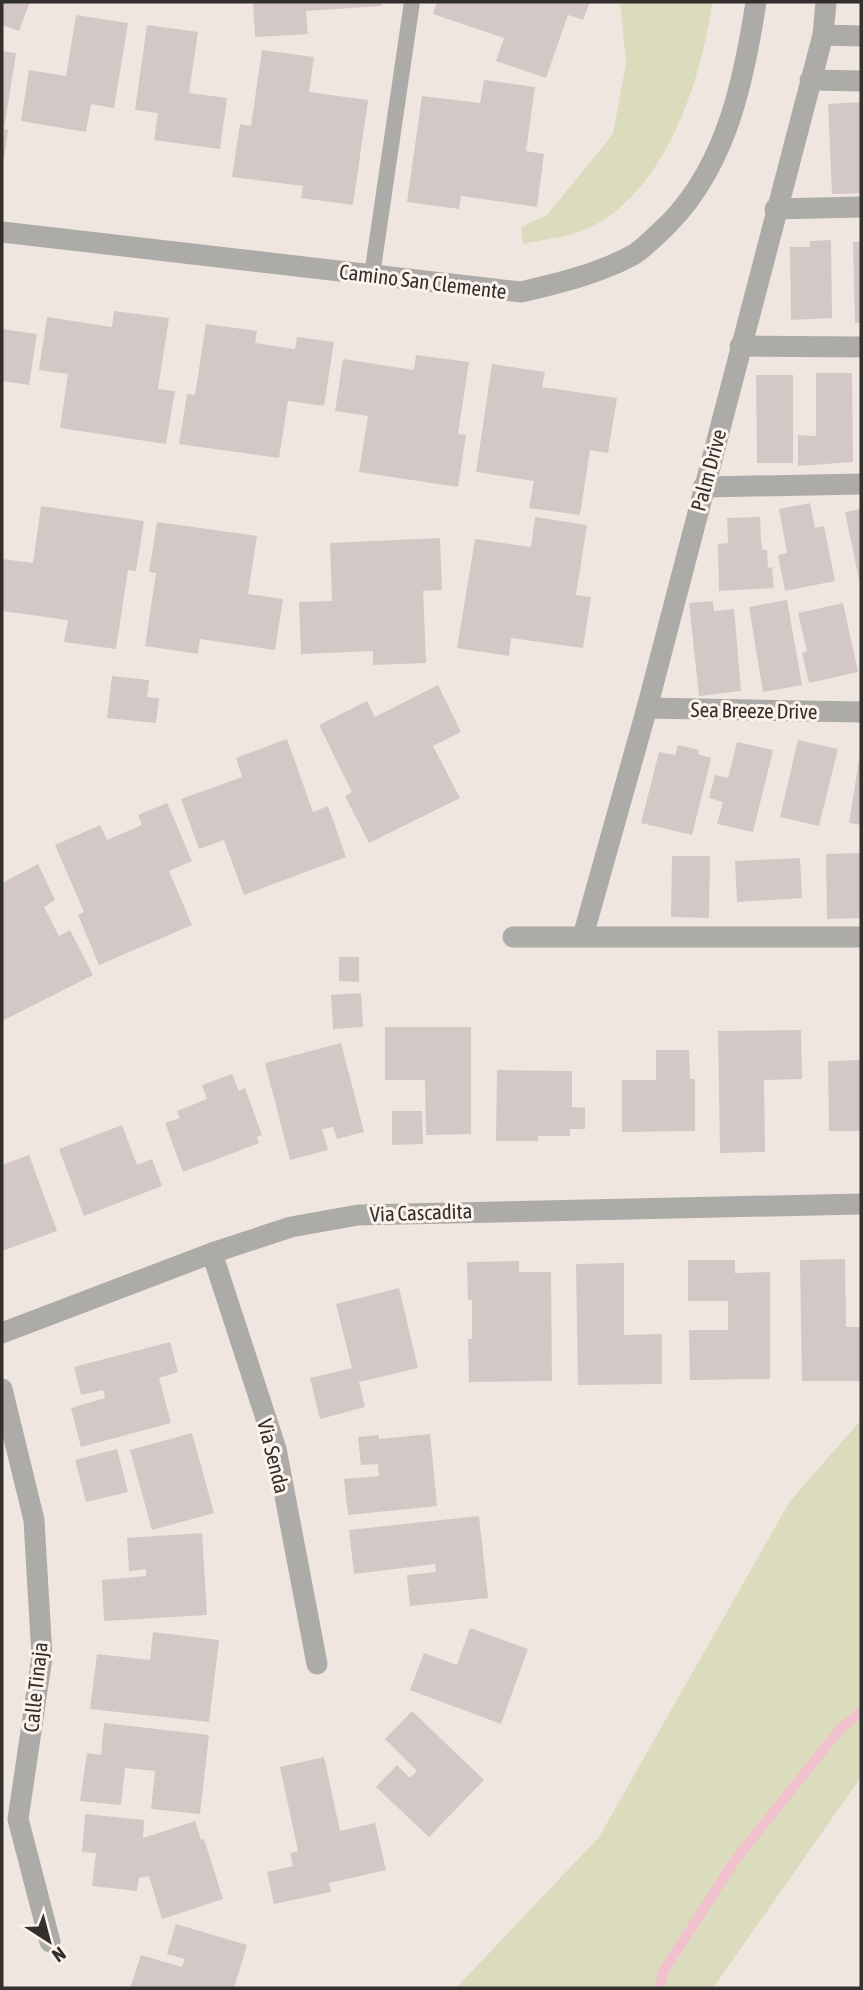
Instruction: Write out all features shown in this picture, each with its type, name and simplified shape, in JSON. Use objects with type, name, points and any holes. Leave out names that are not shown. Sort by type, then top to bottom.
[{"type":"street","name":"Camino San Clemente","points":[[2,232],[521,292],[581,277],[635,254],[681,213],[720,151],[749,45],[756,2]]},
{"type":"street","name":"Palm Drive","points":[[583,936],[647,708],[775,209],[823,35],[826,2]]},
{"type":"street","points":[[823,35],[861,36]]},
{"type":"street","points":[[810,80],[861,81]]},
{"type":"street","points":[[775,209],[861,207]]},
{"type":"street","points":[[740,346],[861,347]]},
{"type":"street","points":[[704,487],[861,484]]},
{"type":"street","name":"Sea Breeze Drive","points":[[647,708],[861,712]]},
{"type":"street","points":[[513,937],[861,937]]},
{"type":"street","name":"Via Cascadita","points":[[2,1333],[212,1253],[291,1227],[358,1215],[510,1209],[861,1204]]},
{"type":"street","name":"Via Senda","points":[[212,1253],[276,1449],[317,1664]]},
{"type":"street","name":"Calle Tinaja","points":[[2,1389],[34,1520],[42,1657],[18,1819],[50,1942]]},
{"type":"lane","points":[[372,275],[412,2]]},
{"type":"green space","points":[[620,2],[712,2],[699,64],[676,130],[660,160],[640,187],[617,210],[583,230],[523,244],[521,227],[547,215],[613,134],[626,63]]},
{"type":"green space","points":[[861,1420],[861,1777],[713,1988],[456,1988],[599,1837],[790,1501]]},
{"type":"building","points":[[2,2],[30,2],[19,31],[2,25]]},
{"type":"building","points":[[253,2],[381,2],[382,6],[306,11],[308,34],[255,37]]},
{"type":"building","points":[[437,2],[590,2],[583,20],[568,15],[546,78],[496,61],[504,38],[433,14]]},
{"type":"building","points":[[76,15],[128,23],[114,108],[91,104],[86,132],[21,121],[29,70],[66,76]]},
{"type":"building","points":[[147,25],[198,32],[189,93],[227,98],[220,149],[154,140],[158,113],[135,110]]},
{"type":"building","points":[[262,50],[314,57],[309,92],[368,100],[353,205],[301,198],[303,186],[232,177],[240,124],[251,126]]},
{"type":"building","points":[[2,51],[16,53],[4,129],[8,130],[3,165]]},
{"type":"building","points":[[484,80],[535,87],[526,151],[544,154],[537,207],[461,196],[459,209],[407,202],[422,96],[480,103]]},
{"type":"building","points":[[861,102],[861,193],[832,194],[828,104]]},
{"type":"building","points":[[831,240],[832,318],[791,320],[790,247],[810,247],[810,241]]},
{"type":"building","points":[[853,242],[861,242],[861,323],[855,323]]},
{"type":"building","points":[[114,311],[169,318],[158,389],[175,391],[166,444],[60,428],[68,374],[39,370],[47,317],[112,327]]},
{"type":"building","points":[[206,324],[257,331],[255,343],[295,349],[297,337],[334,342],[324,406],[288,401],[279,458],[179,444],[187,394],[195,395]]},
{"type":"building","points":[[2,329],[37,334],[29,385],[2,381]]},
{"type":"building","points":[[416,355],[469,362],[458,434],[466,435],[458,487],[359,472],[368,416],[335,411],[343,359],[414,370]]},
{"type":"building","points":[[492,364],[545,372],[542,387],[617,398],[608,453],[590,450],[580,515],[529,508],[534,481],[476,472]]},
{"type":"building","points":[[816,373],[852,373],[853,462],[798,466],[798,435],[816,436]]},
{"type":"building","points":[[756,375],[793,375],[793,463],[757,463]]},
{"type":"building","points":[[810,503],[815,528],[824,526],[835,581],[785,591],[778,555],[787,553],[779,509]]},
{"type":"building","points":[[41,506],[144,521],[136,571],[128,570],[116,649],[64,642],[68,620],[2,611],[3,559],[33,563]]},
{"type":"building","points":[[861,509],[861,583],[860,584],[845,512]]},
{"type":"building","points":[[535,517],[587,525],[576,595],[591,597],[583,648],[511,638],[509,656],[457,648],[475,539],[531,547]]},
{"type":"building","points":[[760,517],[761,541],[763,550],[767,550],[768,568],[772,567],[774,588],[719,591],[718,544],[728,543],[727,518]]},
{"type":"building","points":[[157,522],[257,536],[248,594],[283,599],[275,650],[200,639],[198,654],[145,646],[156,573],[149,572]]},
{"type":"building","points":[[440,538],[442,590],[423,591],[426,663],[373,665],[373,651],[301,654],[299,602],[332,601],[330,543]]},
{"type":"building","points":[[787,600],[802,685],[763,692],[749,607]]},
{"type":"building","points":[[713,601],[714,611],[734,609],[741,691],[699,696],[689,603]]},
{"type":"building","points":[[843,603],[858,672],[809,683],[802,653],[807,651],[798,613]]},
{"type":"building","points":[[112,676],[149,680],[147,697],[159,698],[156,723],[107,718]]},
{"type":"building","points":[[438,685],[461,732],[433,746],[460,798],[369,843],[345,796],[352,792],[319,725],[367,701],[375,717]]},
{"type":"building","points":[[287,739],[313,812],[328,806],[346,857],[244,895],[224,840],[199,849],[181,799],[242,777],[236,758]]},
{"type":"building","points":[[798,740],[838,749],[819,826],[780,817]]},
{"type":"building","points":[[737,742],[773,750],[753,832],[717,824],[723,802],[709,798],[715,775],[728,778]]},
{"type":"building","points":[[678,745],[699,750],[698,754],[711,758],[692,835],[641,823],[659,752],[675,755]]},
{"type":"building","points":[[861,754],[861,825],[849,823]]},
{"type":"building","points":[[167,803],[192,861],[169,871],[192,925],[99,965],[78,915],[84,912],[55,845],[100,825],[107,840],[142,825],[138,815]]},
{"type":"building","points":[[861,853],[861,918],[827,919],[826,854]]},
{"type":"building","points":[[672,856],[710,856],[709,918],[671,917]]},
{"type":"building","points":[[800,858],[802,898],[737,902],[735,861]]},
{"type":"building","points":[[38,864],[55,900],[44,907],[59,936],[70,930],[93,975],[2,1021],[2,883]]},
{"type":"building","points":[[339,957],[359,957],[359,982],[339,981]]},
{"type":"building","points":[[361,993],[363,1027],[333,1029],[331,995]]},
{"type":"building","points":[[385,1027],[471,1027],[471,1134],[426,1135],[425,1080],[385,1080]]},
{"type":"building","points":[[801,1030],[802,1079],[764,1080],[765,1152],[720,1153],[718,1031]]},
{"type":"building","points":[[341,1043],[364,1132],[337,1139],[333,1127],[322,1129],[328,1150],[290,1160],[265,1063]]},
{"type":"building","points":[[656,1050],[689,1050],[690,1079],[695,1079],[695,1131],[622,1132],[622,1080],[656,1080]]},
{"type":"building","points":[[861,1060],[861,1131],[829,1131],[828,1061]]},
{"type":"building","points":[[497,1070],[572,1071],[572,1107],[585,1108],[585,1129],[570,1129],[570,1136],[538,1136],[538,1141],[496,1141]]},
{"type":"building","points":[[232,1074],[239,1091],[245,1088],[262,1135],[257,1137],[259,1143],[183,1172],[165,1123],[180,1118],[177,1111],[207,1099],[202,1085]]},
{"type":"building","points":[[392,1111],[422,1111],[423,1144],[392,1145]]},
{"type":"building","points":[[122,1125],[137,1165],[152,1159],[162,1186],[84,1216],[59,1149]]},
{"type":"building","points":[[29,1155],[57,1231],[2,1251],[2,1165]]},
{"type":"building","points":[[845,1259],[846,1327],[861,1327],[861,1381],[802,1381],[800,1260]]},
{"type":"building","points":[[688,1260],[735,1260],[735,1273],[770,1272],[770,1379],[690,1380],[689,1330],[728,1330],[728,1301],[688,1301]]},
{"type":"building","points":[[519,1261],[519,1272],[551,1272],[552,1381],[469,1382],[468,1339],[472,1339],[472,1300],[468,1300],[467,1262]]},
{"type":"building","points":[[624,1263],[624,1335],[662,1334],[662,1384],[578,1385],[576,1264]]},
{"type":"building","points":[[399,1288],[418,1368],[359,1382],[365,1407],[320,1419],[310,1378],[352,1368],[336,1304]]},
{"type":"building","points":[[170,1342],[178,1372],[159,1378],[171,1423],[81,1447],[71,1408],[105,1398],[103,1390],[81,1395],[74,1367]]},
{"type":"building","points":[[192,1433],[214,1513],[152,1530],[130,1450]]},
{"type":"building","points":[[430,1434],[437,1506],[348,1515],[344,1479],[379,1476],[378,1464],[361,1465],[358,1437],[379,1435],[379,1439]]},
{"type":"building","points":[[117,1449],[128,1492],[86,1502],[75,1460]]},
{"type":"building","points":[[479,1516],[488,1598],[410,1606],[407,1575],[436,1572],[435,1564],[354,1574],[349,1530]]},
{"type":"building","points":[[202,1533],[207,1615],[104,1621],[102,1580],[146,1576],[146,1569],[129,1571],[127,1538]]},
{"type":"building","points":[[470,1628],[528,1649],[501,1724],[410,1690],[424,1653],[457,1665]]},
{"type":"building","points":[[153,1632],[219,1640],[209,1722],[90,1709],[97,1654],[150,1660]]},
{"type":"building","points":[[412,1711],[484,1780],[429,1837],[376,1787],[397,1765],[410,1778],[417,1771],[385,1739]]},
{"type":"building","points":[[104,1723],[209,1735],[200,1814],[151,1809],[155,1771],[125,1768],[121,1805],[80,1801],[87,1753],[101,1755]]},
{"type":"building","points":[[324,1757],[340,1831],[375,1823],[386,1870],[329,1883],[331,1892],[274,1904],[267,1872],[293,1866],[290,1853],[298,1851],[280,1767]]},
{"type":"building","points":[[85,1814],[144,1820],[143,1838],[195,1821],[201,1840],[204,1839],[223,1899],[162,1919],[149,1876],[139,1878],[137,1891],[92,1886],[96,1853],[82,1852]]},
{"type":"building","points":[[176,1924],[247,1945],[234,1988],[130,1988],[141,1955],[182,1967],[185,1959],[167,1954]]},
{"type":"waterway","points":[[660,1988],[663,1972],[735,1860],[840,1729],[861,1712]]}]
